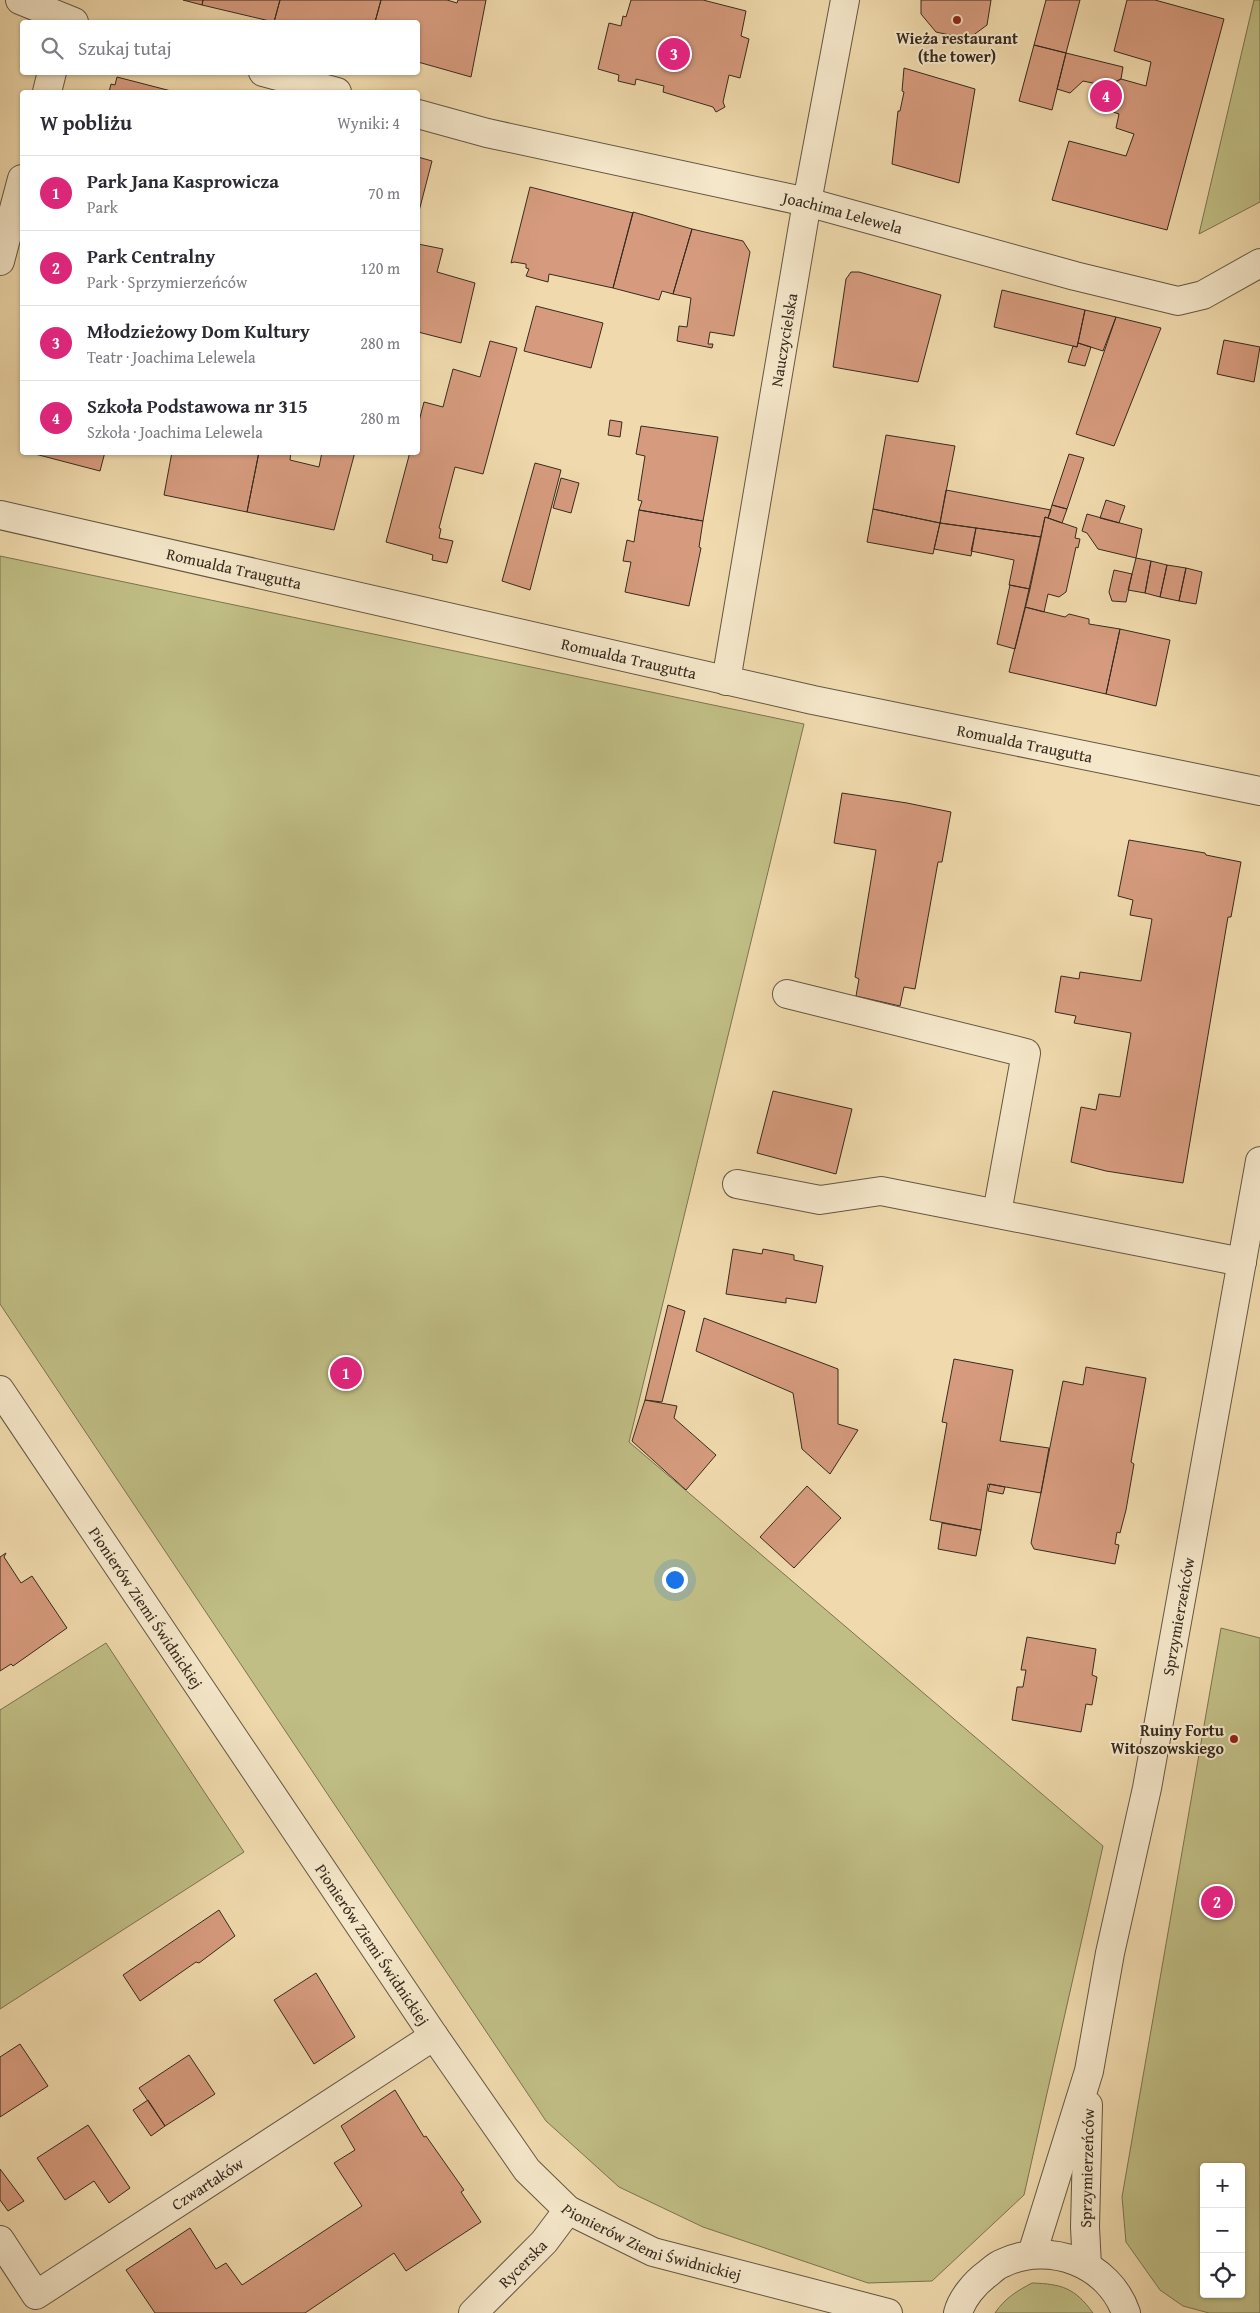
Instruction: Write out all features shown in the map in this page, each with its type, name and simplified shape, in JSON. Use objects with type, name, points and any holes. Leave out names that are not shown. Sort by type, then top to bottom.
[{"type":"street","points":[[20,0],[65,20]]},
{"type":"street","name":"Nauczycielska","points":[[726,681],[807,202],[845,0]]},
{"type":"street","points":[[48,90],[51,75]]},
{"type":"street","points":[[274,75],[330,90]]},
{"type":"street","name":"Joachima Lelewela","points":[[420,115],[487,133],[807,202],[1075,276],[1178,301],[1203,295],[1260,263]]},
{"type":"street","points":[[0,261],[20,187]]},
{"type":"street","name":"Romualda Traugutta","points":[[0,516],[726,681],[1260,791]]},
{"type":"street","points":[[787,994],[1026,1053],[997,1213]]},
{"type":"street","name":"Sprzymierzeńców","points":[[1032,2254],[1089,2071],[1110,1953],[1146,1788],[1260,1161]]},
{"type":"street","points":[[737,1184],[820,1200],[881,1191],[1242,1262]]},
{"type":"street","name":"Pionierów Ziemi Świdnickiej","points":[[0,1390],[434,2036],[527,2170],[568,2210],[653,2252],[888,2313]]},
{"type":"street","name":"Czwartaków","points":[[0,2240],[36,2295],[434,2036]]},
{"type":"street","name":"Sprzymierzeńców","points":[[1087,2266],[1085,2227],[1089,2071]]},
{"type":"street","name":"Rycerska","points":[[473,2313],[544,2242],[568,2210]]},
{"type":"street","points":[[958,2313],[977,2281],[1002,2263],[1032,2254],[1070,2258],[1087,2266],[1108,2282],[1123,2304],[1126,2313]]},
{"type":"shaded area","points":[[1254,0],[1260,0],[1260,202],[1199,234]]},
{"type":"shaded area","points":[[0,556],[804,724],[629,1442],[1103,1846],[1024,2195],[932,2281],[868,2283],[703,2227],[619,2187],[546,2121],[0,1304]]},
{"type":"shaded area","points":[[1221,1628],[1260,1638],[1260,2313],[1209,2313],[1183,2306],[1160,2290],[1126,2242],[1122,2197]]},
{"type":"shaded area","points":[[106,1643],[244,1852],[0,2009],[0,1710]]},
{"type":"shaded area","points":[[1032,2283],[1060,2286],[1067,2289],[1080,2298],[1093,2313],[995,2313],[1012,2295]]},
{"type":"building","points":[[183,0],[203,0],[202,5]]},
{"type":"building","points":[[203,0],[280,0],[275,20],[266,20],[202,5]]},
{"type":"building","points":[[280,0],[381,0],[376,20],[275,20]]},
{"type":"building","points":[[381,0],[447,0],[457,3],[458,0],[486,0],[471,77],[420,63],[420,20],[376,20]]},
{"type":"building","points":[[631,0],[703,0],[746,11],[741,36],[749,39],[740,78],[729,75],[723,102],[725,107],[716,112],[713,107],[663,92],[664,86],[636,79],[635,85],[618,81],[619,75],[598,69],[609,23],[621,26],[623,16],[626,17]]},
{"type":"building","name":"Wieża restaurant (the tower)","points":[[921,0],[991,0],[987,25],[968,39],[936,32],[921,14]]},
{"type":"building","points":[[1046,0],[1080,0],[1066,53],[1034,45]]},
{"type":"building","points":[[1127,0],[1155,0],[1224,19],[1167,230],[1052,200],[1069,141],[1126,156],[1134,134],[1116,128],[1119,114],[1110,111],[1103,100],[1107,86],[1121,79],[1146,86],[1151,62],[1114,51]]},
{"type":"building","points":[[1034,45],[1066,53],[1052,110],[1019,101]]},
{"type":"building","points":[[1066,53],[1123,67],[1121,79],[1107,86],[1083,81],[1070,93],[1057,89]]},
{"type":"building","points":[[904,68],[975,89],[959,183],[892,164],[898,111],[900,111],[904,92],[902,91]]},
{"type":"building","points":[[117,77],[167,90],[110,90],[111,84],[115,85]]},
{"type":"building","points":[[420,158],[432,161],[420,207]]},
{"type":"building","points":[[530,187],[633,213],[613,288],[549,274],[548,282],[526,276],[529,269],[526,268],[526,264],[511,263]]},
{"type":"building","points":[[633,212],[692,229],[673,294],[662,291],[659,300],[613,288]]},
{"type":"building","points":[[692,229],[743,241],[750,252],[734,336],[710,332],[708,344],[713,344],[712,348],[677,341],[679,326],[687,327],[691,298],[673,294]]},
{"type":"building","points":[[420,244],[443,249],[437,272],[475,283],[461,343],[420,333]]},
{"type":"building","points":[[851,272],[859,272],[941,295],[918,382],[833,367],[846,279]]},
{"type":"building","points":[[1002,290],[1085,310],[1077,347],[994,327]]},
{"type":"building","points":[[536,306],[603,323],[591,368],[524,351]]},
{"type":"building","points":[[1085,310],[1116,317],[1103,351],[1078,343]]},
{"type":"building","points":[[1116,317],[1161,328],[1114,446],[1076,434]]},
{"type":"building","points":[[1224,340],[1260,347],[1254,382],[1217,374]]},
{"type":"building","points":[[490,341],[517,348],[483,474],[455,467],[439,528],[441,529],[439,538],[453,541],[447,563],[432,560],[433,555],[386,542],[409,455],[420,455],[420,417],[424,402],[443,407],[453,369],[480,377]]},
{"type":"building","points":[[1078,343],[1091,347],[1085,366],[1068,362],[1073,346],[1077,347]]},
{"type":"building","points":[[610,420],[622,422],[620,437],[608,435]]},
{"type":"building","points":[[641,426],[718,437],[703,521],[639,510],[642,501],[638,500],[645,456],[636,454]]},
{"type":"building","points":[[886,435],[955,446],[940,523],[873,509]]},
{"type":"building","points":[[1069,454],[1084,458],[1067,509],[1052,505]]},
{"type":"building","points":[[39,455],[104,455],[100,471]]},
{"type":"building","points":[[171,455],[258,455],[247,512],[164,495]]},
{"type":"building","points":[[258,455],[291,455],[290,460],[319,467],[321,455],[354,455],[334,530],[247,512]]},
{"type":"building","points":[[535,463],[561,470],[530,590],[502,581]]},
{"type":"building","points":[[561,478],[579,483],[571,513],[553,508]]},
{"type":"building","points":[[946,490],[1051,510],[1048,518],[1045,517],[1041,537],[940,523]]},
{"type":"building","points":[[1106,500],[1125,506],[1119,523],[1100,518]]},
{"type":"building","points":[[1052,505],[1067,509],[1062,523],[1048,518]]},
{"type":"building","points":[[873,509],[940,523],[933,554],[867,542]]},
{"type":"building","points":[[639,510],[703,521],[699,547],[701,548],[689,606],[625,592],[631,562],[623,561],[627,540],[634,542]]},
{"type":"building","points":[[1087,514],[1142,529],[1136,558],[1098,549],[1087,533],[1082,531]]},
{"type":"building","points":[[1045,517],[1077,528],[1075,538],[1080,539],[1078,548],[1076,547],[1066,592],[1059,597],[1048,594],[1044,612],[1025,607]]},
{"type":"building","points":[[940,523],[976,528],[971,556],[934,549]]},
{"type":"building","points":[[976,528],[1041,537],[1030,589],[1009,585],[1014,560],[971,551]]},
{"type":"building","points":[[1136,558],[1151,561],[1145,593],[1128,590]]},
{"type":"building","points":[[1151,561],[1167,565],[1160,597],[1145,593]]},
{"type":"building","points":[[1167,565],[1186,568],[1179,601],[1160,597]]},
{"type":"building","points":[[1186,568],[1202,572],[1196,604],[1179,601]]},
{"type":"building","points":[[1114,570],[1132,574],[1126,602],[1112,601],[1109,592]]},
{"type":"building","points":[[1010,585],[1030,589],[1015,649],[997,644]]},
{"type":"building","points":[[1025,607],[1065,617],[1069,614],[1089,619],[1089,624],[1120,629],[1106,694],[1009,672]]},
{"type":"building","points":[[1120,629],[1170,640],[1156,706],[1106,694]]},
{"type":"building","points":[[842,793],[951,812],[942,862],[938,862],[915,989],[904,987],[900,1006],[856,996],[859,979],[855,977],[876,850],[834,843]]},
{"type":"building","points":[[1129,840],[1205,853],[1206,855],[1241,862],[1231,917],[1228,917],[1183,1183],[1106,1171],[1071,1162],[1081,1107],[1096,1110],[1099,1094],[1120,1097],[1131,1033],[1074,1023],[1076,1016],[1055,1012],[1061,976],[1079,979],[1080,972],[1141,981],[1152,919],[1130,915],[1133,900],[1118,896]]},
{"type":"building","points":[[773,1091],[852,1109],[836,1174],[757,1153]]},
{"type":"building","points":[[733,1249],[762,1254],[763,1249],[794,1255],[794,1260],[823,1266],[816,1303],[786,1298],[786,1303],[726,1294]]},
{"type":"building","points":[[668,1305],[685,1311],[662,1402],[645,1400]]},
{"type":"building","points":[[704,1318],[838,1369],[838,1424],[858,1430],[830,1474],[802,1449],[793,1393],[696,1351]]},
{"type":"building","points":[[954,1359],[1013,1370],[1000,1441],[1049,1448],[1041,1493],[988,1484],[981,1530],[930,1520],[947,1423],[942,1422]]},
{"type":"building","points":[[1086,1367],[1146,1378],[1131,1462],[1134,1464],[1126,1510],[1120,1533],[1117,1532],[1115,1544],[1119,1545],[1115,1564],[1034,1549],[1031,1543],[1063,1381],[1083,1385]]},
{"type":"building","points":[[645,1400],[677,1406],[674,1418],[716,1455],[686,1490],[632,1441]]},
{"type":"building","points":[[990,1484],[1005,1487],[1003,1494],[988,1491]]},
{"type":"building","points":[[807,1486],[841,1518],[794,1568],[760,1537]]},
{"type":"building","points":[[942,1523],[981,1530],[976,1556],[938,1549]]},
{"type":"building","points":[[6,1553],[4,1557],[21,1583],[32,1576],[67,1628],[13,1666],[11,1664],[0,1671],[0,1557]]},
{"type":"building","points":[[1027,1637],[1096,1649],[1092,1675],[1097,1677],[1092,1705],[1086,1704],[1081,1732],[1012,1720],[1017,1687],[1023,1687],[1026,1670],[1021,1670]]},
{"type":"building","points":[[219,1910],[235,1936],[199,1963],[196,1962],[140,2001],[123,1975]]},
{"type":"building","points":[[316,1973],[355,2037],[314,2064],[274,2000]]},
{"type":"building","points":[[20,2044],[48,2086],[0,2117],[0,2057]]},
{"type":"building","points":[[189,2055],[215,2094],[165,2126],[139,2088]]},
{"type":"building","points":[[395,2090],[424,2137],[426,2136],[464,2190],[461,2192],[481,2222],[406,2271],[394,2253],[305,2313],[155,2313],[126,2270],[190,2228],[216,2269],[226,2263],[242,2285],[362,2206],[334,2163],[355,2150],[341,2126]]},
{"type":"building","points":[[148,2100],[165,2126],[151,2136],[133,2110]]},
{"type":"building","points":[[88,2125],[130,2188],[109,2203],[94,2181],[65,2200],[37,2158]]},
{"type":"building","points":[[0,2169],[24,2201],[8,2211],[0,2200]]},
{"type":"place","name":"Wieża restaurant (the tower)","points":[[957,20]]},
{"type":"place","name":"Młodzieżowy Dom Kultury","points":[[674,54]]},
{"type":"place","name":"Szkoła Podstawowa nr 315","points":[[1106,96]]},
{"type":"place","name":"Park Jana Kasprowicza","points":[[346,1373]]},
{"type":"place","name":"Ruiny Fortu Witoszowskiego","points":[[1234,1739]]},
{"type":"place","name":"Park Centralny","points":[[1217,1902]]}]
